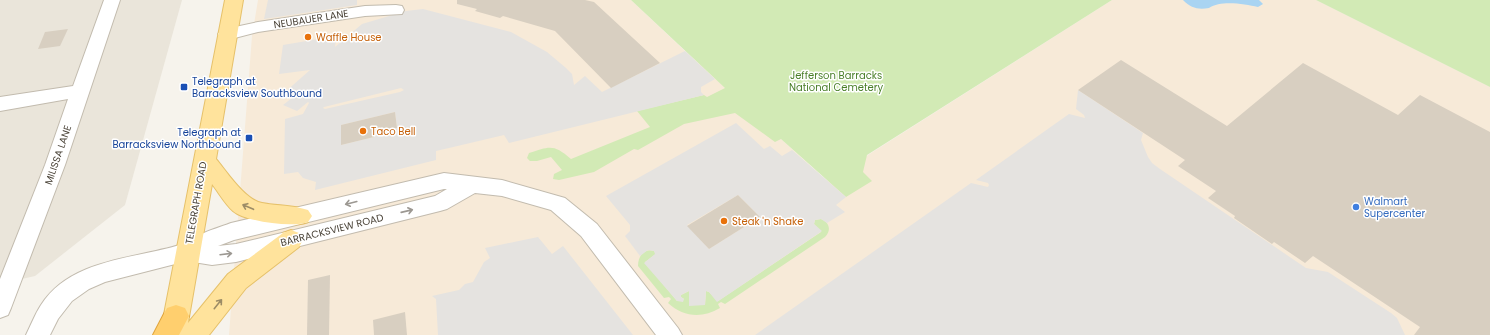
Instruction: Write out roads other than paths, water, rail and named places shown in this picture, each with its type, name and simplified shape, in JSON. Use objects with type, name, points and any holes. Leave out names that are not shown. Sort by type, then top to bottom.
[{"type":"main road","name":"TELEGRAPH ROAD","points":[[172,329],[234,0]]},
{"type":"main road","points":[[204,160],[233,197],[242,205],[259,212],[300,216]]},
{"type":"main road","points":[[194,335],[237,281],[291,240]]},
{"type":"street","name":"MILISSA LANE","points":[[0,308],[55,165],[79,91],[112,0]]},
{"type":"street","name":"NEUBAUER LANE","points":[[227,34],[258,27],[365,11],[396,10]]},
{"type":"street","points":[[0,104],[79,91]]},
{"type":"street","name":"BARRACKSVIEW ROAD","points":[[38,335],[44,320],[59,299],[82,281],[107,271],[187,252],[230,232],[444,181],[502,188],[558,204],[589,230],[670,335]]},
{"type":"street","name":"BARRACKSVIEW ROAD","points":[[187,252],[212,256],[236,253],[440,203],[471,185]]},
{"type":"water","points":[[1183,0],[1259,0],[1263,4],[1258,7],[1226,3],[1201,9],[1192,7]]},
{"type":"place","name":"Waffle House","points":[[308,37]]},
{"type":"place","name":"Telegraph at Barracksview Southbound","points":[[184,87]]},
{"type":"place","name":"Taco Bell","points":[[363,131]]},
{"type":"place","name":"Telegraph at Barracksview Northbound","points":[[249,138]]},
{"type":"place","name":"Walmart Supercenter","points":[[1356,207]]},
{"type":"place","name":"Steak 'n Shake","points":[[724,221]]},
{"type":"park label","name":"Jefferson Barracks National Cemetery","points":[[836,80]]}]
